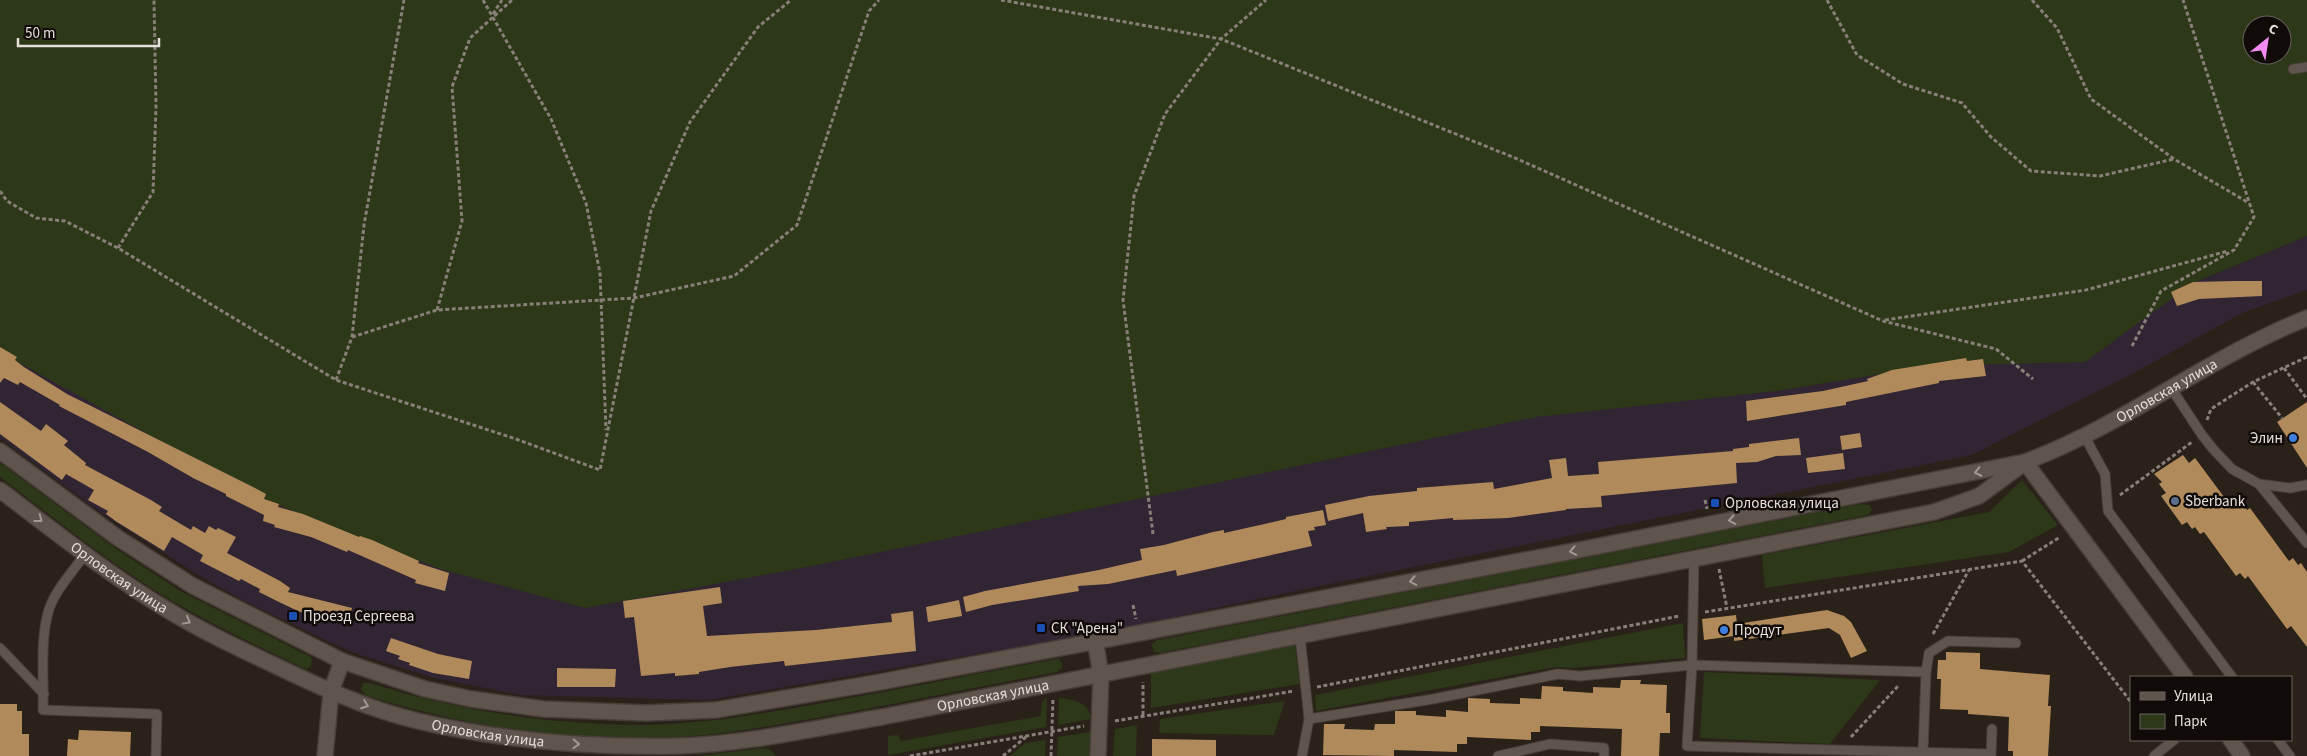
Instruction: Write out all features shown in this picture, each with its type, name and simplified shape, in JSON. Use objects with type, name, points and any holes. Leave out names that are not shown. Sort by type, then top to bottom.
[{"type":"street","name":"Орловская улица","points":[[0,451],[118,538],[193,586],[342,661],[425,689],[471,699],[543,710],[646,713],[716,710],[875,683],[1094,640],[1584,549],[2025,462],[2085,437],[2248,346],[2307,318]]},
{"type":"street","name":"Орловская улица","points":[[0,490],[166,610],[232,645],[331,692],[418,721],[498,736],[572,744],[680,751],[882,717],[1934,512],[1979,496],[2025,462]]},
{"type":"street","points":[[2025,462],[2184,676]]},
{"type":"street","points":[[1094,640],[1101,675],[1098,756]]},
{"type":"street","points":[[325,756],[331,692],[342,661]]},
{"type":"street","points":[[2232,741],[2242,756]]},
{"type":"lane","points":[[2292,69],[2307,67]]},
{"type":"lane","points":[[2171,388],[2202,435],[2232,469],[2259,484],[2290,488],[2307,485]]},
{"type":"lane","points":[[2085,437],[2106,474],[2108,511],[2231,676]]},
{"type":"lane","points":[[2259,484],[2307,543]]},
{"type":"lane","points":[[86,554],[56,595],[48,611],[45,628],[43,710],[157,714],[156,756]]},
{"type":"lane","points":[[1694,559],[1692,665],[1687,746],[1923,751],[1991,755],[1992,729]]},
{"type":"lane","points":[[1300,636],[1309,719],[1302,756]]},
{"type":"lane","points":[[1923,751],[1926,672],[1929,653],[1948,641],[2016,643]]},
{"type":"lane","points":[[0,648],[44,694]]},
{"type":"lane","points":[[1309,719],[1442,697],[1558,674],[1580,676],[1692,665],[1926,672]]},
{"type":"lane","points":[[2154,756],[2173,741]]},
{"type":"lane","points":[[2279,741],[2290,756]]},
{"type":"lane","points":[[1498,756],[1550,744],[1604,748],[1604,756]]},
{"type":"path","points":[[118,248],[153,192],[156,107],[154,0]]},
{"type":"path","points":[[336,380],[352,337],[364,225],[404,0]]},
{"type":"path","points":[[483,0],[550,119],[586,203],[600,273],[606,436]]},
{"type":"path","points":[[491,17],[502,0]]},
{"type":"path","points":[[437,310],[462,221],[452,87],[470,38],[512,0]]},
{"type":"path","points":[[0,191],[7,201],[36,218],[65,222],[118,248],[336,380],[516,439],[600,470],[651,211],[690,122],[758,27],[791,0]]},
{"type":"path","points":[[352,337],[437,310],[634,298],[734,276],[797,225],[869,11],[879,0]]},
{"type":"path","points":[[1001,0],[1221,39],[1515,158],[1882,321],[1996,349],[2032,379]]},
{"type":"path","points":[[1153,534],[1123,300],[1134,196],[1165,114],[1221,39],[1266,0]]},
{"type":"path","points":[[1827,0],[1857,55],[1903,84],[1962,103],[1991,138],[2031,171],[2100,176],[2174,159]]},
{"type":"path","points":[[2032,0],[2057,28],[2092,99],[2174,159],[2250,203]]},
{"type":"path","points":[[2132,346],[2161,291],[2234,250],[2254,217],[2183,0]]},
{"type":"path","points":[[1882,321],[2086,290],[2234,250]]},
{"type":"path","points":[[2108,504],[2202,435],[2211,409],[2253,382],[2307,357]]},
{"type":"path","points":[[2284,368],[2307,399]]},
{"type":"path","points":[[2253,382],[2282,418]]},
{"type":"path","points":[[910,756],[1307,689],[1692,614],[2022,561],[2074,528]]},
{"type":"path","points":[[2022,561],[2130,701]]},
{"type":"path","points":[[1051,756],[1053,698]]},
{"type":"path","points":[[1003,756],[1028,736]]},
{"type":"shaded area","points":[[2307,236],[2307,290],[2242,313],[2132,374],[1972,455],[1305,589],[1105,632],[709,700],[521,695],[434,678],[351,652],[242,600],[195,573],[103,514],[0,438],[0,308],[1622,367],[1776,391],[1929,366],[2193,283]]},
{"type":"green space","points":[[0,0],[2307,0],[2307,236],[2193,283],[2085,362],[1929,366],[1776,391],[1536,417],[817,565],[585,608],[440,569],[270,502],[0,352]]},
{"type":"green space","points":[[0,463],[115,548],[180,591],[309,656],[312,659],[311,666],[307,669],[303,668],[222,628],[151,588],[0,477]]},
{"type":"green space","points":[[2022,480],[2058,525],[2009,552],[1765,588],[1762,555],[1989,512]]},
{"type":"green space","points":[[1861,504],[1870,505],[1872,510],[1868,515],[1160,653],[1154,652],[1152,644],[1157,640]]},
{"type":"green space","points":[[1683,623],[1685,658],[1573,668],[1556,667],[1316,711],[1315,695]]},
{"type":"green space","points":[[1295,644],[1300,684],[1151,708],[1151,671]]},
{"type":"green space","points":[[1059,659],[1062,663],[1062,668],[1057,672],[876,707],[754,728],[708,735],[650,738],[568,736],[486,725],[405,707],[365,695],[361,688],[364,683],[370,683],[471,709],[540,719],[645,725],[731,718]]},
{"type":"green space","points":[[1704,672],[1880,680],[1830,744],[1700,738]]},
{"type":"green space","points":[[1047,698],[1046,727],[888,755],[888,736],[898,735],[901,741],[1041,716],[1042,702]]},
{"type":"green space","points":[[1059,698],[1070,699],[1080,703],[1088,709],[1091,719],[1058,725]]},
{"type":"green space","points":[[1285,701],[1274,735],[1159,733],[1160,719]]},
{"type":"green space","points":[[1137,725],[1136,756],[1113,756],[1115,729]]},
{"type":"green space","points":[[1090,732],[1090,756],[1057,756],[1058,737]]},
{"type":"green space","points":[[1046,740],[1045,756],[1010,756],[1025,743]]},
{"type":"green space","points":[[763,748],[771,750],[776,756],[697,756]]},
{"type":"building","points":[[2262,281],[2262,296],[2199,299],[2177,306],[2171,292],[2193,282]]},
{"type":"building","points":[[0,347],[17,357],[15,360],[24,367],[67,394],[255,488],[266,494],[264,499],[279,504],[278,507],[303,514],[359,537],[372,540],[419,561],[418,563],[449,573],[445,591],[415,583],[416,580],[348,550],[347,552],[311,537],[274,527],[275,525],[263,521],[264,515],[59,406],[20,382],[18,385],[4,378],[0,383]]},
{"type":"building","points":[[1966,358],[1967,361],[1983,359],[1986,376],[1939,381],[1939,383],[1846,402],[1846,405],[1747,421],[1746,401],[1823,391],[1868,381],[1867,379],[1892,370]]},
{"type":"building","points":[[0,402],[41,431],[46,424],[68,441],[64,445],[86,463],[85,465],[151,500],[162,507],[159,511],[191,530],[193,526],[205,533],[209,526],[216,530],[218,528],[236,537],[227,553],[280,581],[290,588],[288,592],[352,608],[348,625],[298,611],[259,592],[260,589],[241,579],[239,581],[200,561],[203,555],[172,537],[164,551],[117,522],[106,514],[108,511],[88,500],[94,490],[66,474],[62,480],[0,434]]},
{"type":"building","points":[[2307,402],[2307,468],[2277,422]]},
{"type":"building","points":[[1860,433],[1862,447],[1842,450],[1840,436]]},
{"type":"building","points":[[1799,438],[1801,455],[1776,456],[1757,462],[1736,463],[1737,483],[1601,496],[1602,507],[1566,509],[1508,518],[1453,520],[1453,518],[1409,522],[1409,526],[1386,527],[1387,529],[1366,532],[1363,513],[1328,521],[1325,505],[1369,496],[1417,491],[1417,488],[1493,482],[1494,489],[1552,478],[1549,460],[1566,458],[1568,476],[1599,474],[1598,462],[1733,451],[1733,449],[1749,447],[1749,444]]},
{"type":"building","points":[[1843,453],[1845,469],[1808,473],[1806,458]]},
{"type":"building","points":[[2183,455],[2189,463],[2195,458],[2233,509],[2242,503],[2247,510],[2250,508],[2289,561],[2293,558],[2298,565],[2301,563],[2307,572],[2307,647],[2291,626],[2287,629],[2248,576],[2245,579],[2240,573],[2236,576],[2204,532],[2200,534],[2195,527],[2192,529],[2187,522],[2182,525],[2161,496],[2166,493],[2159,484],[2162,482],[2154,474]]},
{"type":"building","points":[[1323,510],[1326,525],[1314,527],[1315,530],[1308,531],[1312,546],[1177,576],[1176,570],[1108,584],[1078,586],[1079,591],[992,605],[966,612],[963,597],[1142,560],[1140,549],[1164,545],[1213,532],[1224,530],[1224,533],[1286,519],[1286,517]]},
{"type":"building","points":[[720,587],[722,603],[703,606],[707,636],[816,630],[892,622],[891,614],[913,611],[916,651],[785,666],[784,661],[730,667],[699,672],[699,674],[675,676],[675,673],[641,676],[634,617],[625,618],[623,601]]},
{"type":"building","points":[[959,600],[962,616],[928,622],[926,607]]},
{"type":"building","points":[[1827,610],[1844,616],[1851,622],[1867,651],[1851,658],[1840,635],[1829,628],[1734,641],[1734,636],[1704,640],[1702,619],[1736,615],[1737,624]]},
{"type":"building","points":[[391,638],[438,654],[472,661],[469,679],[433,673],[409,665],[410,663],[398,659],[400,656],[386,651]]},
{"type":"building","points":[[1946,652],[1980,653],[1980,669],[2050,675],[2048,706],[2051,706],[2048,756],[2013,756],[2013,751],[2008,751],[2009,717],[1968,714],[1968,710],[1940,709],[1941,679],[1937,679],[1938,660],[1946,660]]},
{"type":"building","points":[[557,668],[616,669],[615,687],[557,687]]},
{"type":"building","points":[[1621,680],[1641,680],[1640,684],[1667,685],[1666,713],[1670,713],[1670,733],[1660,733],[1659,756],[1621,756],[1622,729],[1540,726],[1540,732],[1531,732],[1531,740],[1467,737],[1467,744],[1457,744],[1457,752],[1394,750],[1394,756],[1323,755],[1324,724],[1345,724],[1344,729],[1374,730],[1375,724],[1395,724],[1395,711],[1416,711],[1416,715],[1446,717],[1446,710],[1468,712],[1468,698],[1490,699],[1490,703],[1520,704],[1520,698],[1541,699],[1542,686],[1563,687],[1563,691],[1593,693],[1593,687],[1620,688]]},
{"type":"building","points":[[0,704],[17,704],[17,711],[22,711],[22,734],[29,734],[29,756],[0,756]]},
{"type":"building","points":[[79,730],[131,732],[130,756],[67,756],[68,739],[78,740]]},
{"type":"building","points":[[1152,739],[1216,740],[1216,756],[1152,756]]},
{"type":"place","name":"Элин","points":[[2293,438]]},
{"type":"place","name":"Sberbank","points":[[2175,501]]},
{"type":"place","name":"Орловская улица","points":[[1715,503]]},
{"type":"place","name":"Проезд Сергеева","points":[[293,616]]},
{"type":"place","name":"СК \"Арена\"","points":[[1041,628]]},
{"type":"place","name":"Продут","points":[[1724,630]]}]
